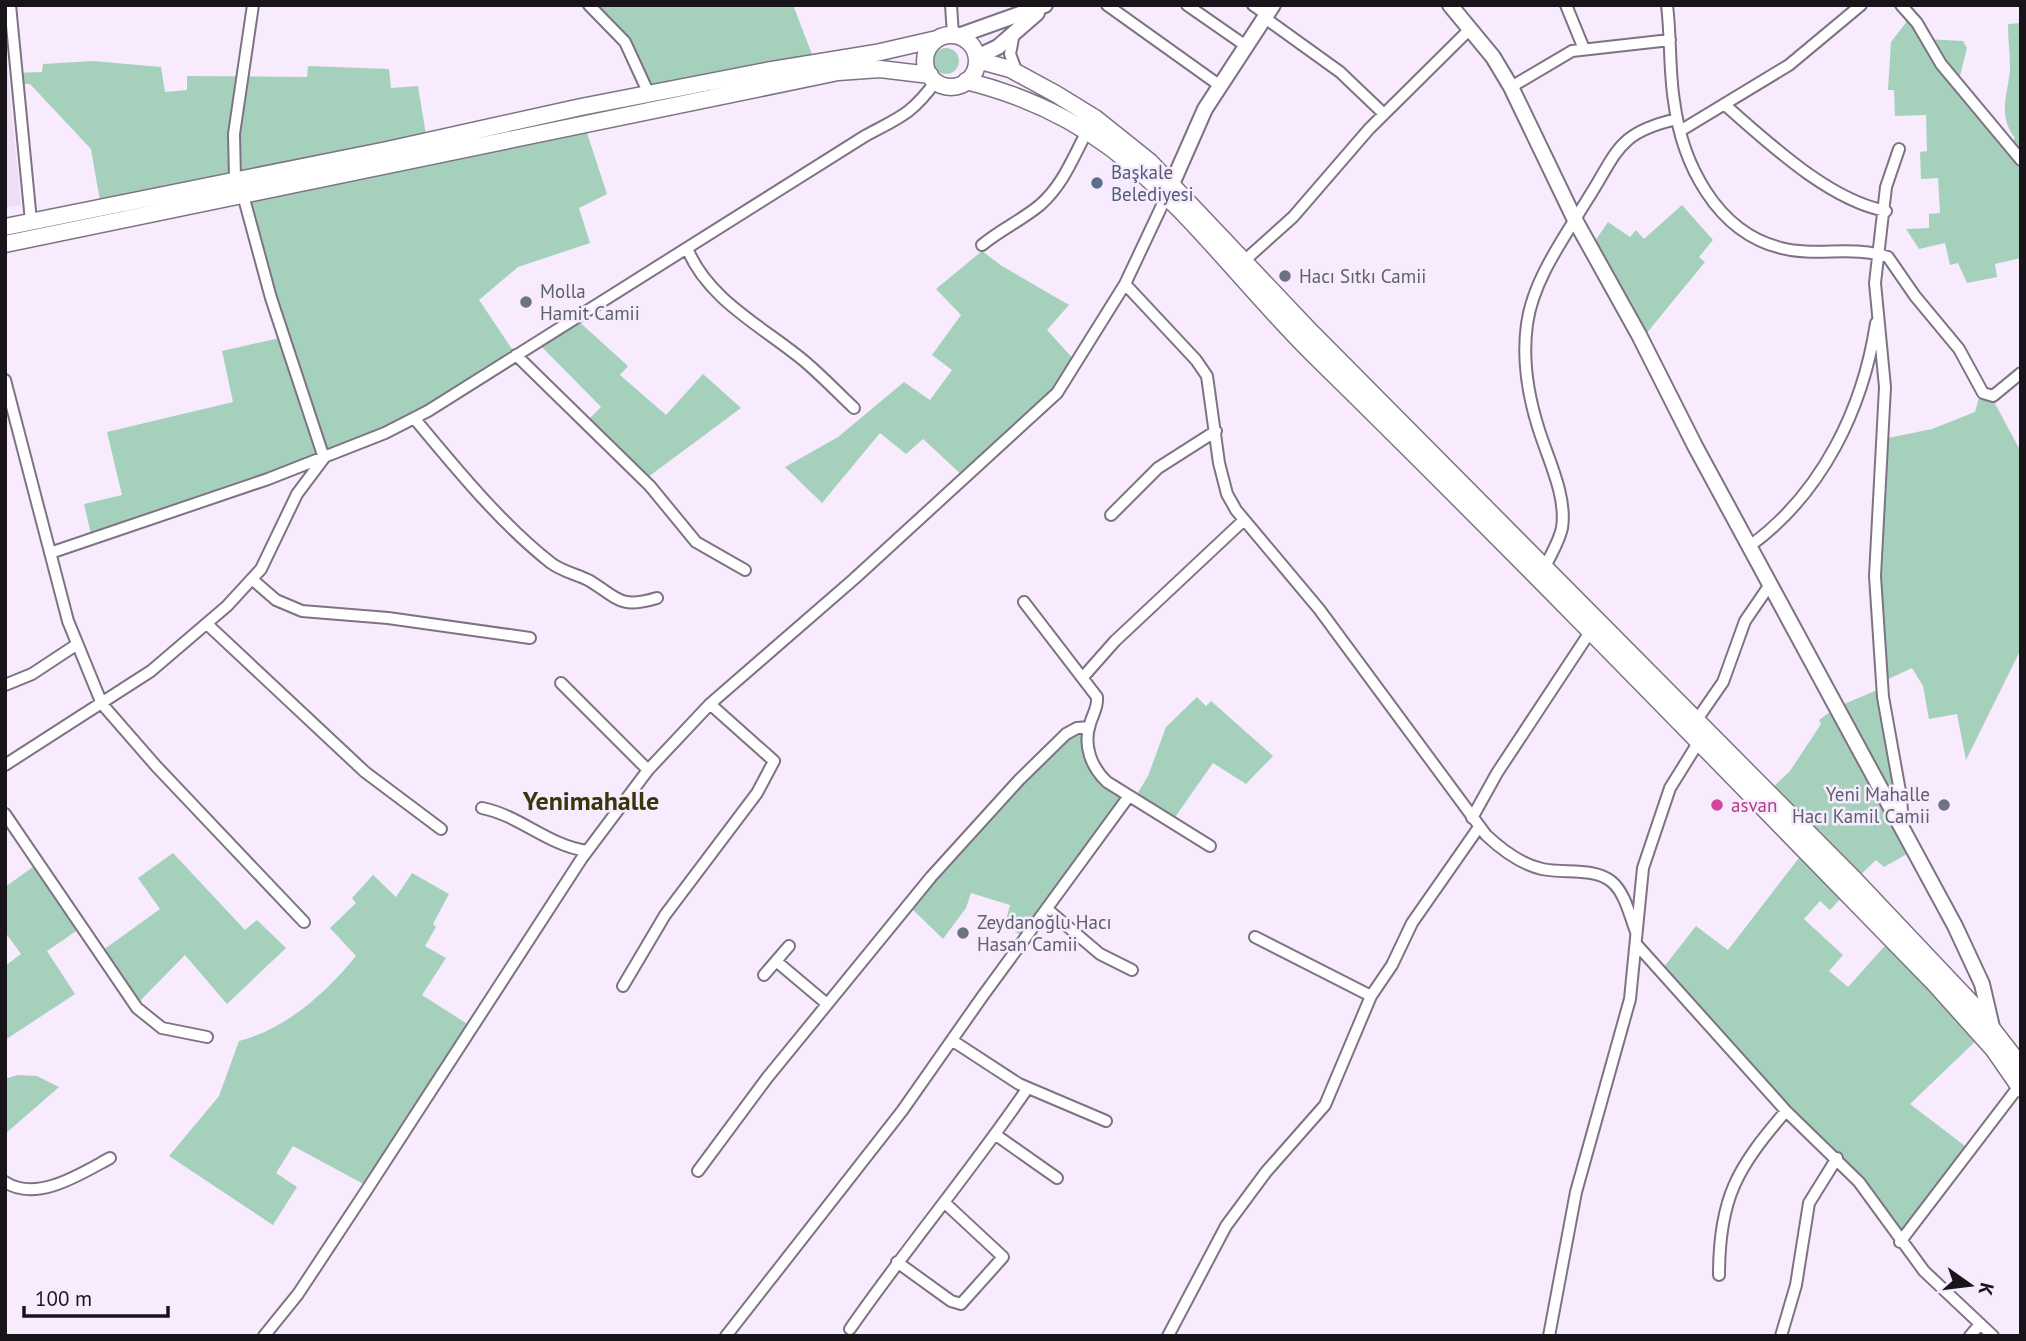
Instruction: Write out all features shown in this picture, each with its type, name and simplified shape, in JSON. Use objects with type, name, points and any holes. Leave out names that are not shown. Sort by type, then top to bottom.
[{"type":"main road","points":[[933,78],[926,53],[949,36]]},
{"type":"main road","points":[[5,227],[649,94],[883,52],[949,36],[970,43],[977,58],[975,69],[966,81]]},
{"type":"main road","points":[[977,58],[1017,73],[1091,125],[1135,149],[1302,343],[1590,632],[1967,1019],[2020,1087]]},
{"type":"main road","points":[[5,244],[838,72],[880,69],[933,78],[948,86],[966,81],[1017,96],[1091,125]]},
{"type":"main road","points":[[1169,190],[1244,261],[1696,722],[1816,840],[1992,1027],[2021,1066]]},
{"type":"street","points":[[9,5],[8,35],[31,221]]},
{"type":"street","points":[[235,179],[234,134],[253,5]]},
{"type":"street","points":[[589,5],[625,42],[649,94]]},
{"type":"street","points":[[951,5],[949,36],[1046,5]]},
{"type":"street","points":[[977,58],[998,47],[1046,5]]},
{"type":"street","points":[[1107,5],[1219,85]]},
{"type":"street","points":[[1188,5],[1246,46]]},
{"type":"street","points":[[1253,5],[1268,13],[1340,72],[1384,114]]},
{"type":"street","points":[[1450,5],[1471,29],[1511,87],[1575,220],[1973,962],[1987,1002],[1992,1027]]},
{"type":"street","points":[[1566,5],[1584,49]]},
{"type":"street","points":[[1667,5],[1677,119],[1702,187],[1717,206],[1746,232],[1766,243],[1790,250],[1879,255],[1891,260],[1915,296],[1942,325],[1983,393],[1993,396],[2021,373]]},
{"type":"street","points":[[1680,131],[1807,52],[1861,5]]},
{"type":"street","points":[[1906,7],[1922,30],[1936,58],[2021,160]]},
{"type":"street","points":[[264,1336],[298,1294],[587,851],[648,770],[710,704],[854,579],[991,451],[1042,410],[1077,363],[1125,284],[1196,126],[1219,85],[1268,13]]},
{"type":"street","points":[[1244,261],[1293,217],[1384,114],[1471,29]]},
{"type":"street","points":[[1015,32],[1010,54],[1017,73]]},
{"type":"street","points":[[1511,87],[1562,55],[1584,49],[1670,40]]},
{"type":"street","points":[[50,553],[324,458],[414,418],[864,136],[901,119],[915,108],[933,78]]},
{"type":"street","points":[[1725,105],[1811,175],[1860,204],[1886,211]]},
{"type":"street","points":[[1545,567],[1560,535],[1562,516],[1555,476],[1530,398],[1526,336],[1536,290],[1623,142],[1638,131],[1677,119]]},
{"type":"street","points":[[982,245],[1009,224],[1032,211],[1052,193],[1072,163],[1091,125]]},
{"type":"street","points":[[1899,149],[1888,179],[1875,283],[1877,313],[1885,355],[1875,595],[1884,697],[1901,797],[1903,830]]},
{"type":"street","points":[[243,195],[271,298],[324,458]]},
{"type":"street","points":[[687,248],[697,268],[716,290],[817,372],[854,408]]},
{"type":"street","points":[[1125,284],[1203,368],[1212,393],[1227,494],[1244,520],[1328,620],[1476,822],[1497,845],[1523,863],[1544,870],[1592,874],[1608,879],[1618,889],[1636,932]]},
{"type":"street","points":[[1751,545],[1786,518],[1832,454],[1867,368],[1877,313]]},
{"type":"street","points":[[516,355],[650,486],[696,541],[746,570]]},
{"type":"street","points":[[5,380],[76,645],[102,704],[156,766],[304,922]]},
{"type":"street","points":[[414,418],[468,481],[550,563],[589,581],[621,602],[639,604],[657,598]]},
{"type":"street","points":[[1111,515],[1158,468],[1216,431]]},
{"type":"street","points":[[5,765],[151,671],[207,624],[253,580],[267,558],[297,494],[324,458]]},
{"type":"street","points":[[1084,676],[1115,641],[1211,554],[1244,520]]},
{"type":"street","points":[[253,580],[276,600],[302,611],[388,618],[530,638]]},
{"type":"street","points":[[1696,722],[1723,682],[1745,621],[1771,583]]},
{"type":"street","points":[[1024,602],[1084,676],[1097,703],[1088,727],[1089,754],[1097,770],[1107,782],[1210,846]]},
{"type":"street","points":[[207,624],[358,765],[400,801],[441,829]]},
{"type":"street","points":[[1168,1336],[1197,1275],[1226,1226],[1266,1172],[1325,1105],[1371,996],[1392,965],[1412,923],[1476,822],[1504,761],[1590,632]]},
{"type":"street","points":[[5,685],[32,674],[76,645]]},
{"type":"street","points":[[561,683],[648,770]]},
{"type":"street","points":[[623,986],[665,915],[757,793],[774,761],[710,704]]},
{"type":"street","points":[[698,1171],[759,1088],[931,877],[1019,780],[1066,734],[1088,727]]},
{"type":"street","points":[[1549,1336],[1579,1180],[1630,999],[1637,945],[1639,889],[1650,843],[1675,778],[1698,743]]},
{"type":"street","points":[[726,1336],[866,1159],[1129,796]]},
{"type":"street","points":[[482,808],[513,817],[554,843],[587,851]]},
{"type":"street","points":[[5,814],[29,845],[136,1008],[162,1028],[207,1037]]},
{"type":"street","points":[[1047,909],[1100,954],[1132,970]]},
{"type":"street","points":[[1255,937],[1371,996]]},
{"type":"street","points":[[1637,945],[1786,1111],[1859,1182],[1900,1242],[1924,1270],[1993,1336]]},
{"type":"street","points":[[764,975],[789,946]]},
{"type":"street","points":[[776,961],[827,1004]]},
{"type":"street","points":[[953,1041],[1027,1088],[1106,1121]]},
{"type":"street","points":[[1900,1242],[2020,1087]]},
{"type":"street","points":[[850,1329],[897,1262],[996,1135],[1027,1088]]},
{"type":"street","points":[[1719,1275],[1721,1225],[1730,1193],[1745,1160],[1786,1111]]},
{"type":"street","points":[[996,1135],[1057,1178]]},
{"type":"street","points":[[5,1182],[22,1188],[47,1186],[66,1181],[110,1158]]},
{"type":"street","points":[[1781,1336],[1796,1285],[1809,1203],[1837,1158]]},
{"type":"street","points":[[897,1262],[958,1304],[964,1302],[1003,1257],[945,1203]]},
{"type":"street","points":[[1970,1336],[1980,1324]]},
{"type":"shaded area","points":[[5,43],[21,205],[5,208]]},
{"type":"green space","points":[[589,5],[793,5],[815,62],[649,94],[637,65]]},
{"type":"green space","points":[[1911,16],[1926,39],[1963,41],[1967,48],[1958,84],[2008,145],[2015,138],[2005,113],[2010,69],[2008,24],[2021,23],[2021,258],[1995,264],[1997,277],[1967,283],[1958,263],[1950,265],[1945,243],[1919,249],[1906,229],[1929,228],[1929,214],[1940,213],[1938,178],[1921,179],[1920,152],[1927,151],[1926,115],[1895,116],[1894,90],[1888,90],[1891,42]]},
{"type":"green space","points":[[946,48],[955,52],[959,61],[955,70],[946,74],[937,70],[933,61],[937,52]]},
{"type":"green space","points":[[93,61],[161,67],[165,92],[187,90],[187,76],[307,77],[308,66],[389,69],[391,88],[418,86],[427,141],[101,207],[91,149],[30,84],[16,84],[15,73],[42,72],[43,64]]},
{"type":"green space","points":[[584,124],[607,194],[579,208],[590,243],[518,267],[479,300],[516,355],[385,433],[92,539],[84,504],[122,495],[107,432],[233,402],[222,351],[284,337],[243,195]]},
{"type":"green space","points":[[1682,205],[1713,240],[1699,257],[1705,262],[1641,340],[1590,248],[1608,222],[1630,237],[1636,230],[1644,239]]},
{"type":"green space","points":[[982,251],[1002,266],[1069,305],[1047,330],[1077,363],[1057,393],[963,476],[923,439],[906,454],[880,433],[822,503],[785,467],[838,437],[904,382],[930,400],[952,370],[932,355],[961,315],[936,289]]},
{"type":"green space","points":[[575,318],[628,366],[620,375],[666,415],[703,374],[741,408],[644,480],[585,423],[601,407],[537,342]]},
{"type":"green space","points":[[1981,390],[1991,396],[2021,452],[2021,649],[1966,760],[1957,714],[1929,719],[1923,686],[1912,668],[1882,682],[1878,631],[1883,439],[1932,429],[1975,412]]},
{"type":"green space","points":[[1882,688],[1914,850],[1884,867],[1876,860],[1855,880],[1768,792],[1790,771],[1821,724],[1819,720],[1837,707]]},
{"type":"green space","points":[[1197,697],[1206,706],[1211,701],[1273,756],[1246,784],[1213,763],[1171,823],[1134,799],[1148,776],[1166,727]]},
{"type":"green space","points":[[1082,727],[1093,763],[1129,796],[1024,938],[1005,924],[1010,905],[971,893],[966,908],[943,939],[908,905],[1019,780]]},
{"type":"green space","points":[[1805,850],[1846,893],[1830,910],[1820,901],[1804,919],[1843,955],[1829,971],[1848,987],[1891,939],[1982,1035],[1910,1104],[1969,1149],[1900,1242],[1875,1204],[1660,972],[1696,926],[1728,950]]},
{"type":"green space","points":[[173,853],[245,930],[257,920],[286,948],[227,1004],[185,955],[135,1006],[99,953],[160,909],[138,878]]},
{"type":"green space","points":[[40,862],[82,927],[47,951],[75,994],[5,1040],[5,966],[21,954],[5,932],[5,887]]},
{"type":"green space","points":[[412,873],[449,894],[425,946],[446,958],[422,995],[472,1027],[369,1187],[293,1146],[276,1173],[297,1187],[273,1225],[169,1156],[219,1096],[239,1041],[289,1019],[332,983],[356,956],[330,928],[356,903],[352,898],[373,875],[396,897]]},
{"type":"green space","points":[[17,1075],[37,1076],[59,1087],[5,1134],[5,1079]]},
{"type":"place","name":"Başkale Belediyesi","points":[[1097,183]]},
{"type":"place","name":"Hacı Sıtkı Camii","points":[[1285,276]]},
{"type":"place","name":"Molla Hamit Camii","points":[[526,302]]},
{"type":"place","name":"asvan","points":[[1717,805]]},
{"type":"place","name":"Yeni Mahalle Hacı Kamil Camii","points":[[1944,805]]},
{"type":"place","name":"Zeydanoğlu Hacı Hasan Camii","points":[[963,933]]},
{"type":"district","name":"Yenimahalle","points":[[591,801]]}]
